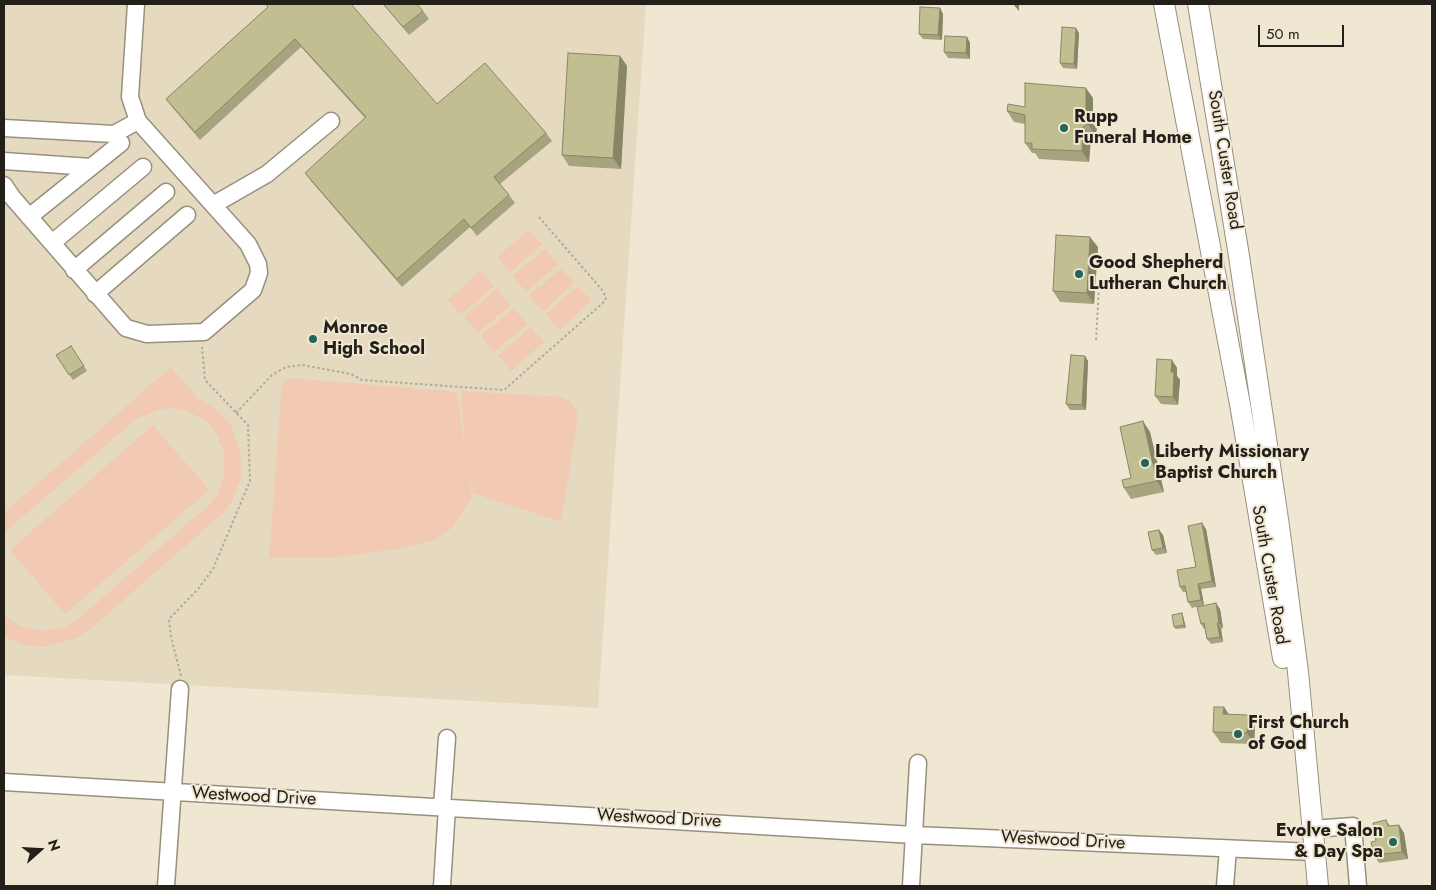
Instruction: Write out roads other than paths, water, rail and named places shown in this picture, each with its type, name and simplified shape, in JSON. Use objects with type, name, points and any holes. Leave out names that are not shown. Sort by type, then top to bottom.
[{"type":"main road","name":"South Custer Road","points":[[1164,4],[1240,404],[1314,852]]},
{"type":"main road","name":"South Custer Road","points":[[1198,4],[1273,479],[1298,672],[1318,886]]},
{"type":"street","points":[[4,185],[74,270],[126,328],[136,333],[204,332],[253,290],[259,273],[253,252],[214,205],[138,121],[130,97],[136,4]]},
{"type":"street","points":[[4,128],[114,134],[138,121]]},
{"type":"street","points":[[214,205],[267,174],[331,121]]},
{"type":"street","points":[[29,217],[121,143]]},
{"type":"street","points":[[4,160],[91,167]]},
{"type":"street","points":[[52,244],[143,167]]},
{"type":"street","points":[[74,270],[166,192]]},
{"type":"street","points":[[96,294],[187,216]]},
{"type":"street","points":[[166,886],[181,685]]},
{"type":"street","points":[[442,886],[447,738]]},
{"type":"street","points":[[912,886],[918,763]]},
{"type":"street","name":"Westwood Drive","points":[[4,782],[914,835],[1314,852]]},
{"type":"street","points":[[1312,829],[1353,826],[1358,886]]},
{"type":"street","points":[[1225,886],[1228,849]]},
{"type":"place","name":"Rupp Funeral Home","points":[[1064,128]]},
{"type":"place","name":"Good Shepherd Lutheran Church","points":[[1079,274]]},
{"type":"place","name":"Monroe High School","points":[[313,339]]},
{"type":"place","name":"Liberty Missionary Baptist Church","points":[[1145,463]]},
{"type":"place","name":"First Church of God","points":[[1238,734]]},
{"type":"place","name":"Evolve Salon & Day Spa","points":[[1393,842]]}]
